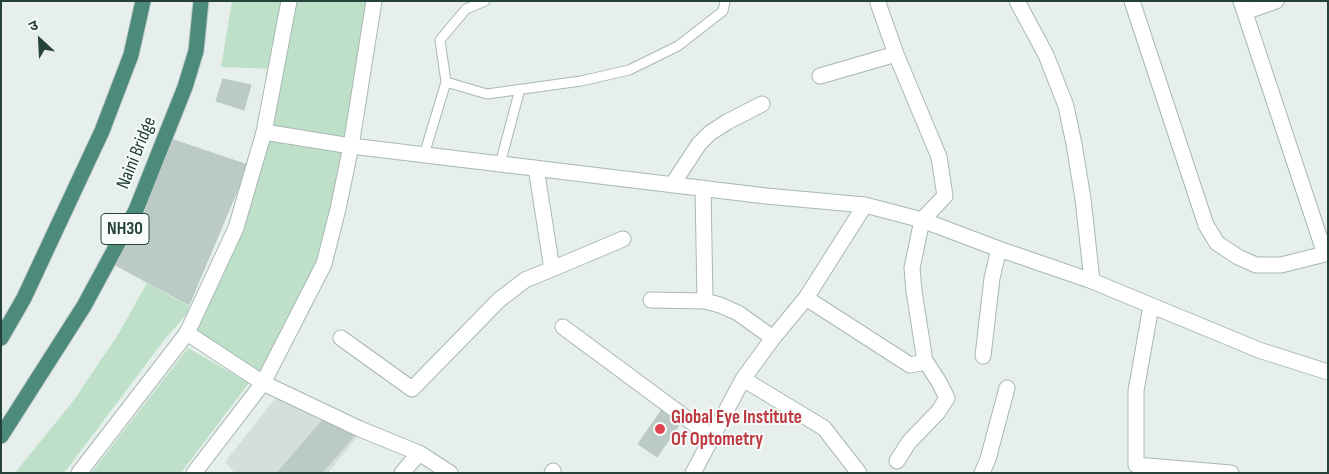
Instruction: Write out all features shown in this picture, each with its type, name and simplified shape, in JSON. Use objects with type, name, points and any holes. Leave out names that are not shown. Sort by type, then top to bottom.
[{"type":"highway","points":[[1,338],[24,298],[102,131],[130,55],[143,1]]},
{"type":"highway","name":"Naini Bridge","points":[[1,436],[84,306],[136,210],[185,87],[196,51],[201,1]]},
{"type":"street","points":[[79,473],[188,332],[236,228],[264,132],[289,1]]},
{"type":"street","points":[[194,473],[263,383],[324,264],[338,210],[351,146],[374,1]]},
{"type":"street","points":[[1017,1],[1046,55],[1066,106],[1083,198],[1092,281]]},
{"type":"street","points":[[1132,1],[1206,224],[1217,243],[1238,257],[1256,265],[1281,265],[1326,254],[1242,7],[1276,1]]},
{"type":"street","points":[[878,3],[896,54],[939,158],[944,180],[945,196],[922,220],[912,268],[924,360],[939,382],[946,398],[938,412],[909,442],[897,460]]},
{"type":"street","points":[[820,76],[896,54]]},
{"type":"street","points":[[672,185],[699,144],[710,133],[762,104]]},
{"type":"street","points":[[264,132],[424,155],[672,185],[865,205],[922,220],[1092,281],[1259,350],[1328,372]]},
{"type":"street","points":[[536,168],[552,269]]},
{"type":"street","points":[[702,188],[705,301]]},
{"type":"street","points":[[693,473],[743,378],[806,298],[865,205]]},
{"type":"street","points":[[341,338],[412,389],[499,300],[525,280],[623,239]]},
{"type":"street","points":[[983,356],[992,278],[999,249]]},
{"type":"street","points":[[806,298],[910,365],[921,363],[924,360]]},
{"type":"street","points":[[651,300],[705,301],[720,305],[738,313],[773,338]]},
{"type":"street","points":[[1151,306],[1136,391],[1136,465],[1231,473]]},
{"type":"street","points":[[562,327],[713,438]]},
{"type":"street","points":[[188,332],[263,383],[360,429],[419,453],[450,473]]},
{"type":"street","points":[[743,378],[824,428],[859,473]]},
{"type":"street","points":[[982,473],[988,460],[1007,388]]},
{"type":"street","points":[[402,473],[419,453]]},
{"type":"lane","points":[[424,155],[446,82],[440,40],[466,9],[485,1]]},
{"type":"lane","points":[[446,82],[487,94],[581,81],[629,70],[678,46],[723,11],[725,1]]},
{"type":"lane","points":[[500,164],[520,89]]},
{"type":"shaded area","points":[[278,395],[359,435],[328,473],[235,473],[225,462]]},
{"type":"green space","points":[[232,1],[374,1],[350,147],[323,263],[263,382],[189,332],[238,227],[276,69],[221,67]]},
{"type":"green space","points":[[147,283],[192,308],[165,339],[64,473],[15,473],[74,400],[119,333]]},
{"type":"green space","points":[[188,348],[249,383],[181,473],[91,473]]},
{"type":"building","points":[[223,79],[251,85],[244,110],[216,101]]},
{"type":"building","points":[[165,137],[248,165],[189,305],[108,261]]},
{"type":"building","points":[[665,405],[684,418],[657,457],[638,444]]},
{"type":"building","points":[[323,420],[354,436],[322,473],[277,473]]},
{"type":"place","name":"Global Eye Institute Of Optometry","points":[[660,429]]}]
